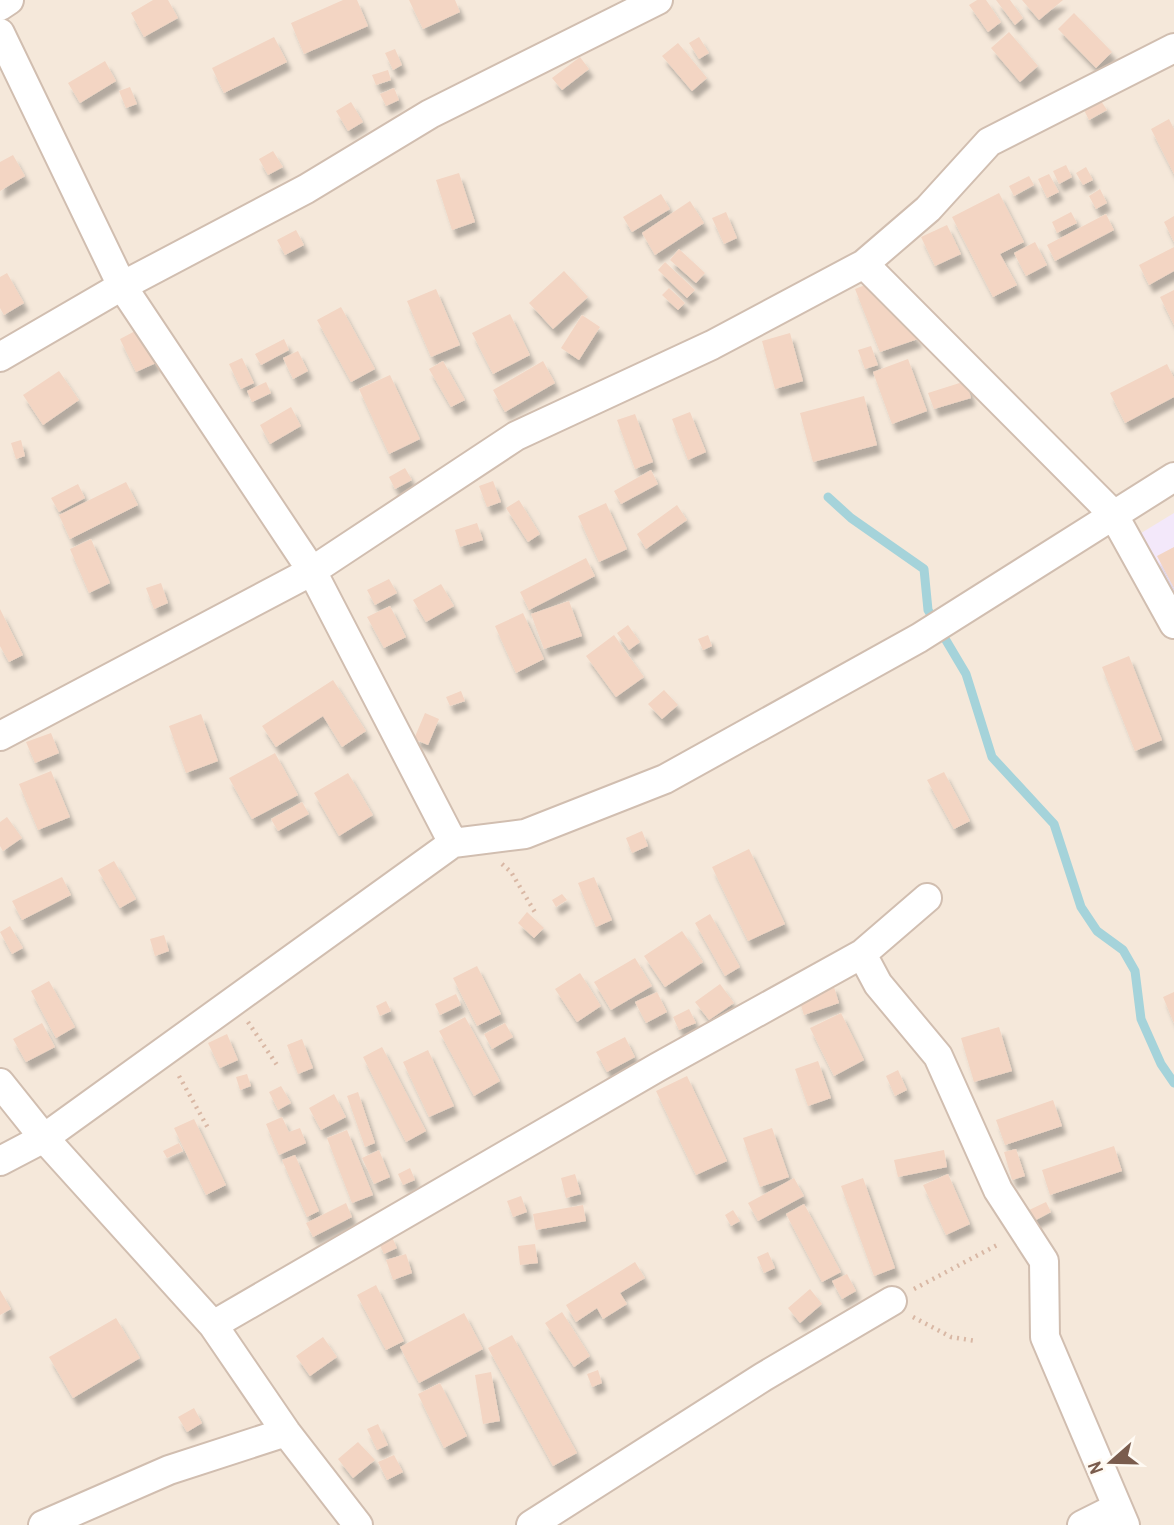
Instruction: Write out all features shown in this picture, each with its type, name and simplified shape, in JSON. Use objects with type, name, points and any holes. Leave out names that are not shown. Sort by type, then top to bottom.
[{"type":"street","points":[[0,5],[9,0]]},
{"type":"street","points":[[0,357],[122,286],[306,189],[430,114],[658,0]]},
{"type":"street","points":[[0,33],[122,286],[312,571],[465,842]]},
{"type":"street","points":[[0,736],[312,571],[516,436],[712,345],[864,264],[928,209],[989,142],[1174,48]]},
{"type":"street","points":[[864,264],[1113,514],[1170,611]]},
{"type":"street","points":[[0,1161],[44,1138],[234,1001],[465,842],[525,834],[665,779],[928,633],[1174,477]]},
{"type":"street","points":[[213,1325],[658,1067],[862,954],[927,898]]},
{"type":"street","points":[[862,954],[878,984],[939,1056],[998,1190],[1044,1261],[1045,1337],[1120,1516],[1082,1525]]},
{"type":"street","points":[[0,1083],[44,1138],[213,1325],[286,1432],[358,1525]]},
{"type":"street","points":[[531,1525],[763,1377],[892,1301]]},
{"type":"street","points":[[43,1525],[169,1470],[286,1432]]},
{"type":"path","points":[[465,842],[512,872],[536,914]]},
{"type":"path","points":[[234,1001],[279,1068]]},
{"type":"path","points":[[165,1050],[208,1128]]},
{"type":"path","points":[[976,1341],[951,1337],[917,1320],[892,1301],[997,1244],[1027,1234]]},
{"type":"shaded area","points":[[0,0],[1174,0],[1174,1525],[0,1525]]},
{"type":"shaded area","points":[[1174,513],[1174,603],[1133,538]]},
{"type":"building","points":[[153,0],[168,0],[178,18],[144,37],[131,13]]},
{"type":"building","points":[[343,0],[357,0],[368,26],[304,54],[291,23]]},
{"type":"building","points":[[409,0],[455,0],[460,12],[423,29]]},
{"type":"building","points":[[977,0],[986,0],[1001,22],[988,32],[969,5]]},
{"type":"building","points":[[996,0],[1010,0],[1023,18],[1015,25]]},
{"type":"building","points":[[1022,0],[1063,0],[1039,20]]},
{"type":"building","points":[[1074,13],[1112,52],[1096,68],[1058,29]]},
{"type":"building","points":[[1009,32],[1038,66],[1020,82],[991,48]]},
{"type":"building","points":[[274,37],[287,62],[224,93],[212,68]]},
{"type":"building","points":[[699,37],[709,53],[699,59],[689,43]]},
{"type":"building","points":[[678,43],[707,78],[692,91],[662,56]]},
{"type":"building","points":[[395,49],[402,65],[393,70],[385,53]]},
{"type":"building","points":[[580,57],[589,69],[562,90],[552,78]]},
{"type":"building","points":[[105,61],[116,81],[80,103],[68,83]]},
{"type":"building","points":[[388,70],[391,80],[376,85],[372,75]]},
{"type":"building","points":[[130,87],[137,104],[126,108],[119,91]]},
{"type":"building","points":[[394,88],[399,100],[386,106],[380,94]]},
{"type":"building","points":[[1101,101],[1107,110],[1089,120],[1084,110]]},
{"type":"building","points":[[351,102],[363,122],[348,131],[336,111]]},
{"type":"building","points":[[1169,119],[1174,129],[1174,174],[1151,129]]},
{"type":"building","points":[[273,151],[283,167],[268,175],[259,159]]},
{"type":"building","points":[[13,155],[25,176],[0,191],[0,162]]},
{"type":"building","points":[[1066,165],[1072,177],[1059,184],[1053,171]]},
{"type":"building","points":[[1086,167],[1093,180],[1083,185],[1076,173]]},
{"type":"building","points":[[459,173],[475,222],[452,230],[436,180]]},
{"type":"building","points":[[1049,174],[1059,192],[1047,198],[1038,179]]},
{"type":"building","points":[[1029,176],[1034,185],[1014,196],[1009,186]]},
{"type":"building","points":[[1100,189],[1107,203],[1096,209],[1089,196]]},
{"type":"building","points":[[999,193],[1024,242],[1000,254],[1017,285],[993,297],[952,217]]},
{"type":"building","points":[[661,194],[670,209],[632,232],[623,217]]},
{"type":"building","points":[[690,201],[704,223],[655,255],[642,233]]},
{"type":"building","points":[[726,212],[737,238],[724,244],[712,218]]},
{"type":"building","points":[[1071,212],[1077,223],[1057,233],[1052,222]]},
{"type":"building","points":[[1106,214],[1114,230],[1055,261],[1047,245]]},
{"type":"building","points":[[1174,216],[1174,242],[1164,222]]},
{"type":"building","points":[[947,225],[961,254],[935,266],[921,237]]},
{"type":"building","points":[[296,230],[304,245],[285,255],[277,240]]},
{"type":"building","points":[[1035,242],[1047,265],[1026,276],[1014,253]]},
{"type":"building","points":[[1174,247],[1174,271],[1149,285],[1139,265]]},
{"type":"building","points":[[679,249],[705,273],[696,283],[670,260]]},
{"type":"building","points":[[665,262],[695,290],[687,298],[658,270]]},
{"type":"building","points":[[564,271],[588,297],[553,329],[529,303]]},
{"type":"building","points":[[7,273],[24,303],[4,315],[0,308],[0,277]]},
{"type":"building","points":[[870,283],[918,339],[880,352],[855,289]]},
{"type":"building","points":[[669,288],[685,303],[678,310],[662,295]]},
{"type":"building","points":[[436,289],[460,345],[431,357],[407,301]]},
{"type":"building","points":[[1174,290],[1174,325],[1160,297]]},
{"type":"building","points":[[341,307],[375,369],[351,382],[317,320]]},
{"type":"building","points":[[510,314],[530,355],[493,374],[472,333]]},
{"type":"building","points":[[582,315],[600,327],[579,360],[561,348]]},
{"type":"building","points":[[139,329],[156,363],[136,372],[120,339]]},
{"type":"building","points":[[790,333],[803,381],[775,389],[762,341]]},
{"type":"building","points":[[284,339],[289,350],[261,365],[255,354]]},
{"type":"building","points":[[871,346],[878,365],[865,369],[858,350]]},
{"type":"building","points":[[298,351],[308,371],[293,379],[283,358]]},
{"type":"building","points":[[242,358],[254,383],[241,389],[229,364]]},
{"type":"building","points":[[908,359],[927,411],[892,424],[873,372]]},
{"type":"building","points":[[443,361],[465,400],[451,407],[429,369]]},
{"type":"building","points":[[543,361],[555,383],[505,412],[493,390]]},
{"type":"building","points":[[1167,364],[1174,378],[1174,397],[1125,423],[1110,393]]},
{"type":"building","points":[[59,371],[79,400],[43,425],[23,395]]},
{"type":"building","points":[[390,375],[420,439],[389,454],[359,389]]},
{"type":"building","points":[[966,381],[971,398],[934,409],[928,393]]},
{"type":"building","points":[[266,382],[271,393],[252,402],[247,391]]},
{"type":"building","points":[[864,396],[877,445],[813,462],[800,413]]},
{"type":"building","points":[[291,407],[301,426],[270,444],[260,425]]},
{"type":"building","points":[[690,412],[706,452],[688,460],[672,419]]},
{"type":"building","points":[[635,414],[653,462],[635,469],[617,420]]},
{"type":"building","points":[[21,440],[25,456],[16,459],[11,443]]},
{"type":"building","points":[[405,468],[412,480],[395,489],[389,477]]},
{"type":"building","points":[[651,470],[658,484],[621,504],[614,491]]},
{"type":"building","points":[[493,481],[501,502],[487,507],[479,486]]},
{"type":"building","points":[[126,482],[138,505],[70,539],[59,515]]},
{"type":"building","points":[[78,484],[85,498],[59,512],[51,498]]},
{"type":"building","points":[[519,500],[540,534],[528,542],[506,508]]},
{"type":"building","points":[[606,503],[627,549],[599,562],[578,516]]},
{"type":"building","points":[[677,505],[687,520],[646,549],[637,534]]},
{"type":"building","points":[[477,523],[483,540],[460,547],[455,530]]},
{"type":"building","points":[[91,539],[110,583],[89,593],[70,549]]},
{"type":"building","points":[[1174,547],[1174,588],[1157,556]]},
{"type":"building","points":[[586,558],[595,576],[529,610],[520,592]]},
{"type":"building","points":[[389,579],[397,593],[375,605],[367,590]]},
{"type":"building","points":[[161,583],[168,603],[154,609],[146,588]]},
{"type":"building","points":[[441,584],[454,606],[426,622],[413,600]]},
{"type":"building","points":[[569,601],[582,636],[544,649],[531,614]]},
{"type":"building","points":[[390,606],[406,637],[384,648],[367,617]]},
{"type":"building","points":[[0,609],[23,655],[9,662],[0,646]]},
{"type":"building","points":[[523,613],[544,659],[516,673],[495,626]]},
{"type":"building","points":[[628,625],[640,642],[629,650],[617,633]]},
{"type":"building","points":[[614,635],[644,677],[616,697],[586,656]]},
{"type":"building","points":[[708,635],[712,646],[703,650],[698,639]]},
{"type":"building","points":[[1129,656],[1162,740],[1135,751],[1102,667]]},
{"type":"building","points":[[333,680],[366,731],[342,747],[323,716],[276,747],[262,726]]},
{"type":"building","points":[[664,690],[678,705],[662,719],[648,704]]},
{"type":"building","points":[[461,691],[465,701],[450,706],[446,697]]},
{"type":"building","points":[[425,713],[439,719],[428,745],[414,739]]},
{"type":"building","points":[[201,714],[218,761],[186,773],[169,726]]},
{"type":"building","points":[[51,733],[59,753],[35,763],[26,742]]},
{"type":"building","points":[[275,753],[298,795],[252,819],[229,778]]},
{"type":"building","points":[[51,771],[70,817],[38,830],[19,784]]},
{"type":"building","points":[[944,772],[970,821],[954,829],[927,780]]},
{"type":"building","points":[[348,773],[373,815],[339,836],[314,793]]},
{"type":"building","points":[[302,802],[309,814],[278,831],[271,819]]},
{"type":"building","points":[[7,817],[22,838],[3,851],[0,846],[0,822]]},
{"type":"building","points":[[642,831],[648,846],[632,853],[626,838]]},
{"type":"building","points":[[749,849],[785,924],[748,941],[712,867]]},
{"type":"building","points":[[114,861],[136,899],[120,908],[98,870]]},
{"type":"building","points":[[62,877],[71,895],[22,920],[12,901]]},
{"type":"building","points":[[594,877],[612,920],[596,927],[578,883]]},
{"type":"building","points":[[562,894],[567,900],[556,907],[552,900]]},
{"type":"building","points":[[527,912],[544,928],[534,938],[518,923]]},
{"type":"building","points":[[710,914],[740,967],[725,976],[695,923]]},
{"type":"building","points":[[10,926],[23,948],[12,954],[0,932]]},
{"type":"building","points":[[682,931],[703,962],[665,987],[644,956]]},
{"type":"building","points":[[164,935],[169,951],[155,956],[150,939]]},
{"type":"building","points":[[635,958],[652,986],[611,1010],[594,982]]},
{"type":"building","points":[[477,966],[501,1014],[477,1026],[453,978]]},
{"type":"building","points":[[580,973],[601,1006],[577,1022],[555,989]]},
{"type":"building","points":[[49,981],[75,1027],[56,1038],[31,991]]},
{"type":"building","points":[[720,984],[734,1003],[709,1020],[695,1002]]},
{"type":"building","points":[[833,984],[839,1003],[804,1015],[798,996]]},
{"type":"building","points":[[657,992],[667,1012],[646,1023],[635,1002]]},
{"type":"building","points":[[1174,992],[1174,1023],[1163,997]]},
{"type":"building","points":[[456,994],[461,1005],[440,1015],[435,1004]]},
{"type":"building","points":[[386,1001],[391,1011],[380,1016],[376,1006]]},
{"type":"building","points":[[689,1009],[696,1023],[679,1030],[673,1017]]},
{"type":"building","points":[[841,1013],[864,1060],[834,1076],[810,1028]]},
{"type":"building","points":[[465,1017],[500,1081],[474,1096],[439,1031]]},
{"type":"building","points":[[42,1023],[55,1047],[26,1062],[13,1039]]},
{"type":"building","points":[[505,1023],[513,1037],[492,1049],[484,1034]]},
{"type":"building","points":[[999,1027],[1012,1071],[974,1082],[961,1038]]},
{"type":"building","points":[[227,1034],[238,1060],[220,1068],[208,1043]]},
{"type":"building","points":[[625,1037],[635,1057],[607,1072],[596,1052]]},
{"type":"building","points":[[302,1039],[313,1068],[298,1074],[287,1045]]},
{"type":"building","points":[[382,1047],[426,1131],[406,1142],[363,1057]]},
{"type":"building","points":[[428,1050],[454,1106],[429,1117],[403,1062]]},
{"type":"building","points":[[818,1061],[831,1098],[808,1106],[795,1069]]},
{"type":"building","points":[[898,1070],[907,1090],[895,1096],[886,1076]]},
{"type":"building","points":[[247,1074],[251,1086],[240,1090],[236,1077]]},
{"type":"building","points":[[687,1076],[727,1161],[696,1175],[656,1091]]},
{"type":"building","points":[[281,1086],[291,1103],[278,1110],[269,1092]]},
{"type":"building","points":[[358,1092],[375,1143],[365,1147],[347,1096]]},
{"type":"building","points":[[334,1094],[346,1117],[321,1130],[309,1108]]},
{"type":"building","points":[[1053,1100],[1062,1126],[1005,1145],[996,1120]]},
{"type":"building","points":[[282,1117],[289,1132],[300,1128],[306,1143],[279,1155],[266,1124]]},
{"type":"building","points":[[194,1119],[226,1185],[206,1195],[174,1128]]},
{"type":"building","points":[[772,1128],[789,1177],[760,1187],[743,1138]]},
{"type":"building","points":[[347,1130],[373,1195],[352,1203],[327,1138]]},
{"type":"building","points":[[179,1143],[183,1151],[167,1158],[163,1151]]},
{"type":"building","points":[[1114,1146],[1122,1171],[1050,1195],[1042,1170]]},
{"type":"building","points":[[1016,1149],[1025,1176],[1012,1180],[1004,1152]]},
{"type":"building","points":[[379,1150],[390,1177],[374,1184],[362,1158]]},
{"type":"building","points":[[944,1150],[947,1167],[898,1177],[894,1160]]},
{"type":"building","points":[[295,1155],[319,1211],[307,1217],[282,1160]]},
{"type":"building","points":[[410,1168],[415,1180],[403,1185],[398,1174]]},
{"type":"building","points":[[575,1174],[581,1194],[566,1198],[561,1178]]},
{"type":"building","points":[[948,1174],[970,1224],[946,1235],[923,1185]]},
{"type":"building","points":[[794,1178],[804,1196],[758,1221],[748,1203]]},
{"type":"building","points":[[863,1178],[895,1268],[874,1276],[841,1186]]},
{"type":"building","points":[[521,1196],[527,1212],[513,1217],[507,1201]]},
{"type":"building","points":[[1046,1202],[1051,1212],[1032,1222],[1027,1211]]},
{"type":"building","points":[[346,1203],[352,1217],[313,1237],[306,1223]]},
{"type":"building","points":[[804,1204],[841,1272],[822,1282],[786,1214]]},
{"type":"building","points":[[583,1205],[586,1221],[536,1230],[533,1214]]},
{"type":"building","points":[[733,1210],[740,1221],[731,1226],[725,1215]]},
{"type":"building","points":[[391,1235],[397,1248],[384,1254],[378,1241]]},
{"type":"building","points":[[535,1244],[538,1263],[520,1265],[518,1246]]},
{"type":"building","points":[[768,1252],[775,1268],[764,1273],[757,1257]]},
{"type":"building","points":[[406,1254],[412,1273],[393,1280],[386,1260]]},
{"type":"building","points":[[635,1262],[645,1278],[620,1293],[627,1304],[603,1319],[597,1308],[576,1322],[566,1305]]},
{"type":"building","points":[[847,1274],[856,1291],[842,1299],[832,1281]]},
{"type":"building","points":[[376,1285],[404,1341],[386,1350],[357,1295]]},
{"type":"building","points":[[810,1289],[822,1304],[800,1323],[788,1308]]},
{"type":"building","points":[[0,1290],[11,1309],[0,1315]]},
{"type":"building","points":[[562,1312],[590,1356],[574,1367],[545,1323]]},
{"type":"building","points":[[464,1313],[483,1349],[419,1383],[400,1347]]},
{"type":"building","points":[[116,1318],[140,1358],[73,1398],[49,1357]]},
{"type":"building","points":[[512,1335],[577,1453],[553,1466],[488,1348]]},
{"type":"building","points":[[323,1337],[337,1357],[310,1376],[296,1356]]},
{"type":"building","points":[[598,1370],[602,1383],[592,1387],[587,1374]]},
{"type":"building","points":[[491,1372],[500,1421],[483,1424],[475,1375]]},
{"type":"building","points":[[440,1383],[467,1436],[444,1448],[418,1394]]},
{"type":"building","points":[[194,1408],[202,1423],[187,1432],[178,1417]]},
{"type":"building","points":[[378,1424],[388,1445],[377,1450],[367,1429]]},
{"type":"building","points":[[358,1442],[375,1460],[353,1478],[338,1459]]},
{"type":"building","points":[[394,1455],[403,1472],[387,1480],[378,1462]]},
{"type":"waterway","points":[[828,497],[851,518],[924,569],[928,610],[966,674],[992,757],[1054,824],[1081,907],[1097,931],[1123,950],[1135,971],[1141,1019],[1161,1064],[1174,1083]]}]
